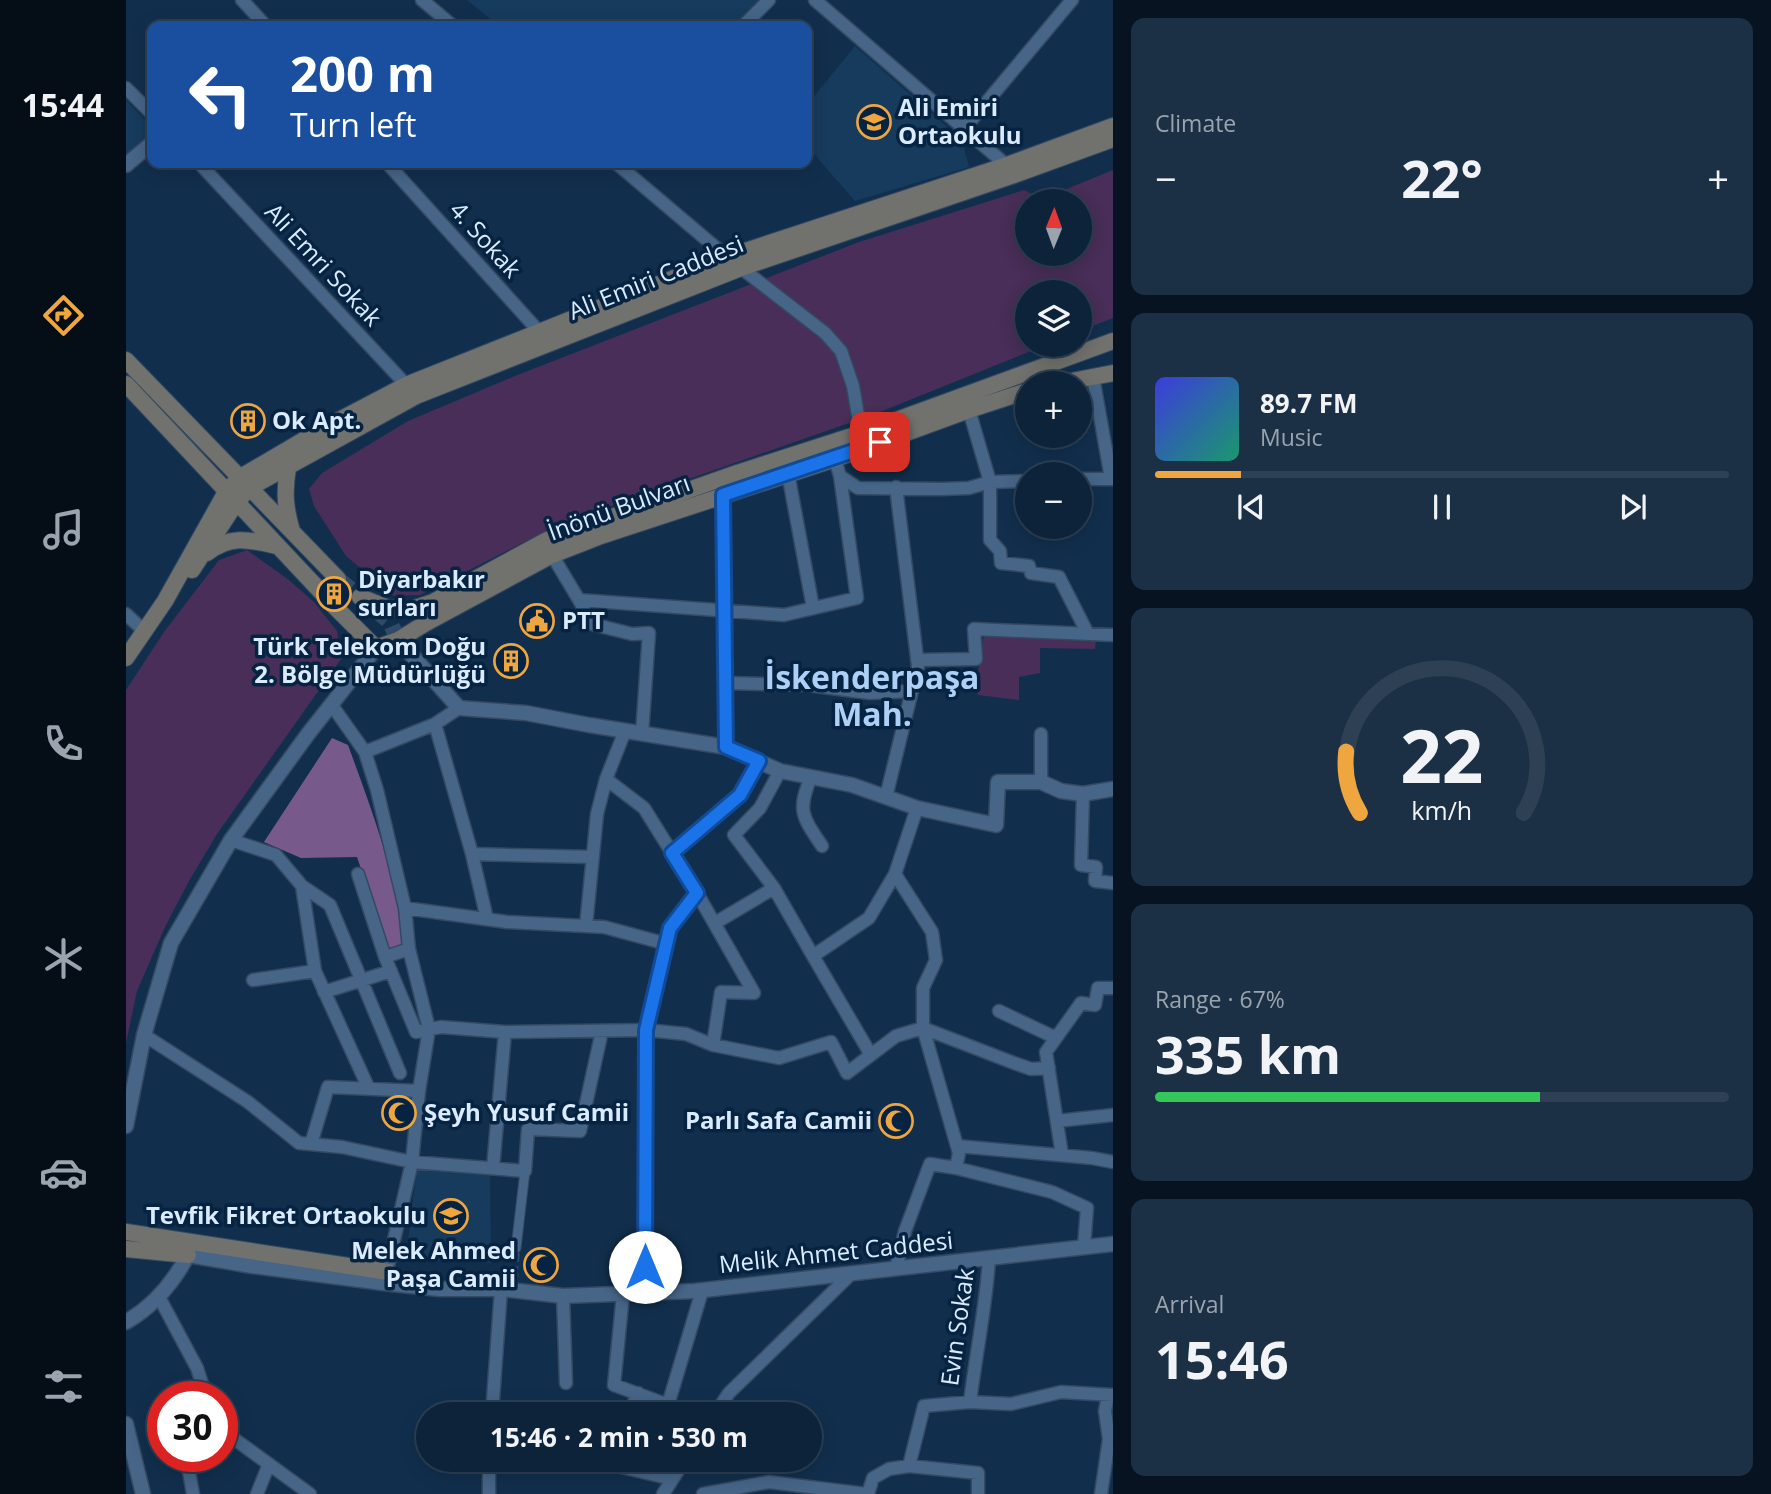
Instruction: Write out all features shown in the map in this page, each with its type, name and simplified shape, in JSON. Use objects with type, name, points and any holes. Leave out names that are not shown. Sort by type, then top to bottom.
[{"type":"main road","points":[[244,483],[326,427],[539,333],[727,257],[1012,170],[1113,126]]},
{"type":"main road","name":"Ali Emiri Caddesi","points":[[231,497],[244,483],[288,467],[411,391],[552,344],[741,268],[1012,170],[1113,139]]},
{"type":"main road","points":[[360,597],[388,608],[409,610],[433,602],[547,540],[737,473],[861,433],[1113,341]]},
{"type":"main road","points":[[126,360],[338,579]]},
{"type":"main road","points":[[1093,377],[1113,373]]},
{"type":"main road","points":[[126,384],[376,648]]},
{"type":"main road","name":"İnönü Bulvarı","points":[[376,648],[398,640],[552,555],[1015,395]]},
{"type":"main road","points":[[288,467],[284,491],[285,511],[292,533]]},
{"type":"main road","points":[[165,601],[180,590],[200,559],[231,497]]},
{"type":"main road","points":[[126,658],[231,497]]},
{"type":"main road","points":[[200,559],[217,545],[232,540],[251,540],[277,546]]},
{"type":"main road","points":[[126,1232],[386,1277]]},
{"type":"main road","points":[[126,1250],[188,1255]]},
{"type":"street","points":[[242,0],[261,21]]},
{"type":"street","points":[[422,0],[447,21]]},
{"type":"street","points":[[748,21],[769,0]]},
{"type":"street","points":[[815,0],[1012,170]]},
{"type":"street","points":[[964,129],[1072,0]]},
{"type":"street","points":[[126,88],[147,109]]},
{"type":"street","points":[[126,165],[147,147]]},
{"type":"street","name":"Ali Emri Sokak","points":[[204,168],[411,391]]},
{"type":"street","name":"4. Sokak","points":[[391,168],[539,333],[552,344]]},
{"type":"street","points":[[622,168],[727,257],[825,333],[841,351],[853,386],[861,433]]},
{"type":"street","points":[[1092,480],[1112,479],[1093,377]]},
{"type":"street","points":[[969,410],[990,482],[990,540],[1000,551],[1001,563],[1029,566],[1031,573],[1059,577],[1088,634]]},
{"type":"street","points":[[579,600],[784,615],[857,598],[840,476],[835,458]]},
{"type":"street","points":[[788,473],[813,608]]},
{"type":"street","points":[[840,476],[858,488],[969,488],[990,482],[1015,481]]},
{"type":"street","points":[[886,797],[917,660],[897,487]]},
{"type":"street","points":[[723,495],[726,747]]},
{"type":"street","points":[[552,555],[592,624],[632,634],[649,633],[642,734]]},
{"type":"street","points":[[126,614],[144,631]]},
{"type":"street","points":[[917,660],[976,659],[974,629],[1113,635]]},
{"type":"street","points":[[398,640],[459,708]]},
{"type":"street","points":[[126,1126],[144,1035],[172,943],[231,840],[331,704],[376,648]]},
{"type":"street","points":[[726,683],[808,685],[870,693],[912,691]]},
{"type":"street","points":[[331,704],[365,752],[377,790],[405,908],[409,949],[429,1029],[412,1162],[386,1277]]},
{"type":"street","points":[[365,752],[435,724],[459,708],[526,713],[726,747],[780,771],[852,785],[917,808],[996,825],[998,782],[1041,782],[1061,791],[1083,794],[1113,789]]},
{"type":"street","points":[[435,724],[472,854],[487,919]]},
{"type":"street","points":[[586,926],[597,814],[606,779],[625,731]]},
{"type":"street","points":[[1041,734],[1041,782]]},
{"type":"street","points":[[672,853],[740,795],[759,761]]},
{"type":"street","points":[[780,771],[760,808],[734,835],[774,888],[871,1055]]},
{"type":"street","points":[[811,777],[802,807],[810,828],[822,846]]},
{"type":"street","points":[[606,779],[643,808],[697,893],[754,993],[720,992],[713,1045]]},
{"type":"street","points":[[1083,794],[1081,865],[1096,867],[1095,881],[1113,883]]},
{"type":"street","points":[[813,956],[869,918],[895,874],[917,808]]},
{"type":"street","points":[[231,840],[276,855],[302,886],[330,905],[400,1073]]},
{"type":"street","points":[[472,854],[593,857]]},
{"type":"street","points":[[358,874],[385,957],[416,1032],[441,1027],[505,1032],[646,1030],[685,1034],[713,1045],[779,1058],[831,1042],[847,1073],[896,1036],[923,1028],[1031,1069],[1049,1068]]},
{"type":"street","points":[[895,874],[932,932],[936,960],[923,988],[923,1028],[959,1153],[956,1168]]},
{"type":"street","points":[[302,886],[315,971],[369,1089]]},
{"type":"street","points":[[715,923],[774,888]]},
{"type":"street","points":[[645,1293],[646,1030],[670,928],[697,893]]},
{"type":"street","points":[[405,908],[487,919],[604,926],[667,944]]},
{"type":"street","points":[[385,957],[409,949]]},
{"type":"street","points":[[253,980],[315,971]]},
{"type":"street","points":[[324,992],[391,971]]},
{"type":"street","points":[[1062,1155],[1046,1052],[1081,1003],[1095,1004],[1098,988],[1113,988]]},
{"type":"street","points":[[999,1012],[1056,1038]]},
{"type":"street","points":[[516,1248],[528,1129],[580,1131],[603,1031]]},
{"type":"street","points":[[493,1168],[505,1032]]},
{"type":"street","points":[[144,1035],[248,1102],[299,1143],[342,1147],[412,1162],[525,1171]]},
{"type":"street","points":[[311,1144],[328,1087],[419,1091]]},
{"type":"street","points":[[1057,1121],[1113,1115]]},
{"type":"street","points":[[957,1146],[1113,1162]]},
{"type":"street","points":[[896,1269],[905,1231],[930,1164],[1052,1192],[1087,1208],[1084,1247]]},
{"type":"street","name":"Melik Ahmet Caddesi","points":[[188,1255],[252,1266],[386,1277],[440,1289],[506,1290],[563,1296],[702,1290],[1113,1244]]},
{"type":"street","points":[[126,1322],[159,1297],[175,1280],[188,1255]]},
{"type":"street","name":"Evin Sokak","points":[[970,1402],[980,1327],[986,1308],[989,1259]]},
{"type":"street","points":[[723,1402],[729,1393],[851,1274]]},
{"type":"street","points":[[493,1402],[506,1290],[513,1275]]},
{"type":"street","points":[[623,1294],[614,1385],[668,1405],[702,1290]]},
{"type":"street","points":[[563,1296],[566,1383]]},
{"type":"street","points":[[159,1297],[201,1381]]},
{"type":"street","points":[[909,1466],[924,1406],[970,1402],[1011,1404],[1061,1392],[1111,1395],[1105,1411],[1109,1439],[1101,1494]]},
{"type":"street","points":[[634,1402],[638,1394]]},
{"type":"street","points":[[126,1424],[143,1494]]},
{"type":"street","points":[[238,1442],[310,1494]]},
{"type":"street","points":[[257,1494],[269,1464]]},
{"type":"street","points":[[703,1494],[769,1482],[788,1489],[867,1494],[873,1478],[889,1469],[909,1466],[978,1472],[978,1494]]},
{"type":"street","points":[[189,1472],[192,1494]]},
{"type":"street","points":[[489,1472],[489,1494]]},
{"type":"street","points":[[642,1472],[672,1479]]},
{"type":"street","points":[[663,1494],[677,1472]]},
{"type":"shaded area","points":[[467,0],[759,0],[739,21],[493,21]]},
{"type":"shaded area","name":"Ali Emiri Ortaokulu","points":[[855,46],[962,140],[969,167],[855,201],[812,152],[812,99]]},
{"type":"shaded area","points":[[126,100],[147,122],[147,132],[146,140],[126,160]]},
{"type":"shaded area","points":[[1113,170],[1113,318],[1092,326],[1092,280],[1015,280],[1016,357],[875,414],[560,524],[420,595],[394,596],[346,556],[314,506],[309,489],[322,473],[408,421],[515,376],[859,242],[1015,193],[1015,266],[1092,266],[1092,189],[1066,189]]},
{"type":"shaded area","points":[[247,550],[314,602],[337,631],[341,659],[217,834],[189,881],[137,991],[126,1043],[126,690],[164,632],[219,560]]},
{"type":"shaded area","points":[[989,635],[1096,638],[1095,649],[1040,648],[1040,673],[1019,677],[1019,700],[978,695],[976,686],[983,638]]},
{"type":"shaded area","points":[[332,738],[348,745],[374,819],[395,894],[403,945],[388,949],[357,857],[301,858],[264,842]]},
{"type":"shaded area","name":"Tevfik Fikret Ortaokulu","points":[[417,1167],[490,1173],[491,1263],[406,1258]]},
{"type":"tunnel","points":[[338,579],[390,622],[398,640]]},
{"type":"tunnel","points":[[513,1275],[516,1248]]},
{"type":"place","name":"Ali Emiri Ortaokulu","points":[[874,122]]},
{"type":"place","name":"Ok Apt.","points":[[248,421]]},
{"type":"place","name":"Diyarbakır surları","points":[[334,594]]},
{"type":"place","name":"PTT","points":[[537,621]]},
{"type":"place","name":"Türk Telekom Doğu 2. Bölge Müdürlüğü","points":[[511,661]]},
{"type":"place","name":"Şeyh Yusuf Camii","points":[[399,1113]]},
{"type":"place","name":"Parlı Safa Camii","points":[[896,1121]]},
{"type":"place","name":"Tevfik Fikret Ortaokulu","points":[[451,1216]]},
{"type":"place","name":"Melek Ahmed Paşa Camii","points":[[541,1265]]},
{"type":"district","name":"İskenderpaşa Mah.","points":[[872,696]]},
{"type":"route","points":[[645,1267],[646,1030],[670,928],[697,893],[672,853],[740,795],[759,761],[726,747],[723,495],[880,442]]}]
